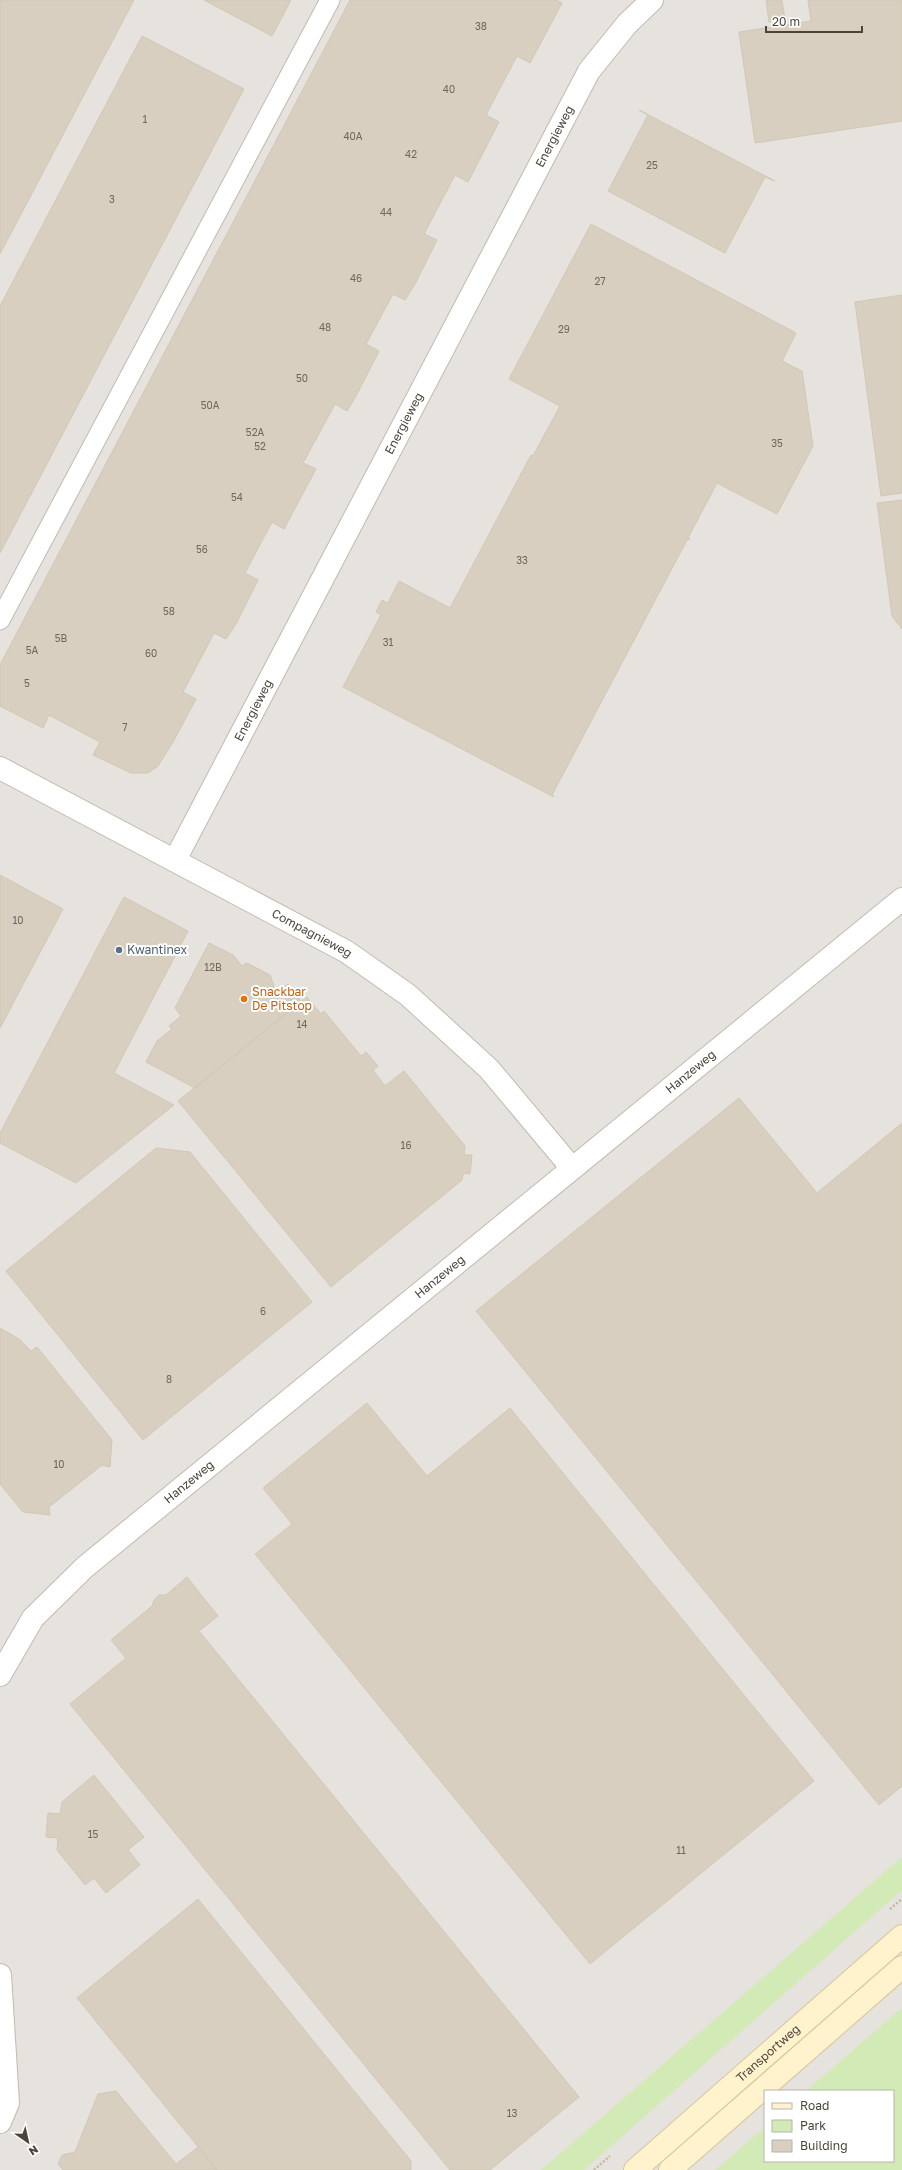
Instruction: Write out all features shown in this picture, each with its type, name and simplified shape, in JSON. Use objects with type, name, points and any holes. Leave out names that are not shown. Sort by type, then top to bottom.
[{"type":"street","name":"Energieweg","points":[[175,860],[589,71],[627,24],[652,0]]},
{"type":"street","name":"Compagnieweg","points":[[0,768],[347,952],[408,995],[489,1069],[572,1167]]},
{"type":"street","name":"Hanzeweg","points":[[0,1675],[33,1618],[85,1567],[572,1167],[902,899]]},
{"type":"street","name":"Transportweg","points":[[635,2170],[902,1936]]},
{"type":"street","name":"Transportweg","points":[[670,2170],[902,1967]]},
{"type":"street","points":[[0,1975],[8,2104],[0,2122]]},
{"type":"lane","points":[[0,620],[330,0]]},
{"type":"shaded area","points":[[0,0],[902,0],[902,2098],[894,2092],[894,2090],[764,2090],[764,2162],[822,2170],[0,2170]]},
{"type":"green space","points":[[902,1857],[902,1890],[584,2170],[541,2170]]},
{"type":"green space","points":[[902,2008],[902,2170],[715,2170],[764,2128],[764,2162],[894,2162],[894,2090],[807,2090]]},
{"type":"building","points":[[0,0],[134,0],[0,254]]},
{"type":"building","points":[[204,0],[291,0],[272,36]]},
{"type":"building","points":[[350,0],[556,0],[562,3],[530,63],[517,56],[486,115],[499,122],[468,182],[455,175],[424,234],[437,240],[415,284],[405,300],[393,294],[366,344],[379,351],[347,411],[335,404],[303,463],[316,469],[284,529],[272,522],[245,573],[258,580],[236,624],[226,639],[214,633],[183,692],[196,699],[173,742],[158,766],[148,773],[131,773],[93,755],[100,742],[49,715],[43,728],[0,706],[0,665]]},
{"type":"building","points":[[766,0],[782,0],[785,19],[769,22]]},
{"type":"building","points":[[808,0],[902,0],[902,121],[755,143],[739,32],[811,21]]},
{"type":"building","points":[[142,36],[244,89],[0,553],[0,306]]},
{"type":"building","points":[[639,110],[775,181],[765,177],[725,253],[608,191],[648,115]]},
{"type":"building","points":[[591,224],[796,333],[782,361],[802,371],[813,446],[777,514],[717,483],[688,538],[690,539],[687,540],[552,795],[554,797],[343,687],[381,615],[376,612],[382,600],[388,603],[399,581],[450,608],[531,455],[533,456],[560,406],[509,379]]},
{"type":"building","points":[[902,295],[902,493],[881,496],[855,302]]},
{"type":"building","points":[[902,500],[902,629],[892,616],[877,503]]},
{"type":"building","points":[[0,875],[63,909],[0,1028]]},
{"type":"building","points":[[124,897],[188,931],[114,1073],[174,1105],[76,1183],[0,1143],[0,1133]]},
{"type":"building","points":[[209,943],[233,955],[242,966],[247,963],[270,975],[276,992],[288,984],[301,1001],[195,1088],[146,1062],[157,1041],[172,1029],[169,1026],[181,1016],[175,1008]]},
{"type":"building","points":[[307,997],[321,1014],[324,1011],[361,1056],[366,1052],[378,1066],[373,1070],[385,1086],[404,1071],[465,1146],[464,1155],[472,1155],[470,1174],[463,1173],[462,1180],[331,1287],[178,1101]]},
{"type":"building","points":[[739,1098],[817,1193],[902,1123],[902,1786],[879,1805],[476,1311]]},
{"type":"building","points":[[156,1148],[190,1152],[312,1302],[143,1440],[6,1271]]},
{"type":"building","points":[[0,1328],[19,1339],[31,1351],[37,1347],[112,1440],[110,1467],[102,1465],[49,1507],[50,1515],[23,1512],[0,1484]]},
{"type":"building","points":[[367,1403],[427,1476],[510,1408],[814,1781],[590,1964],[255,1554],[292,1524],[263,1488]]},
{"type":"building","points":[[187,1577],[218,1616],[199,1631],[579,2097],[490,2170],[450,2170],[70,1704],[126,1658],[111,1640],[152,1606],[154,1600],[159,1595],[166,1595]]},
{"type":"building","points":[[94,1775],[144,1837],[128,1850],[140,1865],[106,1893],[94,1878],[85,1885],[57,1850],[58,1838],[46,1837],[48,1813],[60,1814],[62,1802]]},
{"type":"building","points":[[198,1899],[411,2161],[411,2170],[217,2170],[77,1998]]},
{"type":"building","points":[[116,2091],[176,2164],[198,2147],[217,2170],[63,2170],[58,2164],[62,2155],[75,2152],[98,2094]]},
{"type":"place","name":"Kwantinex","points":[[119,950]]},
{"type":"place","name":"Snackbar De Pitstop","points":[[244,999]]}]
